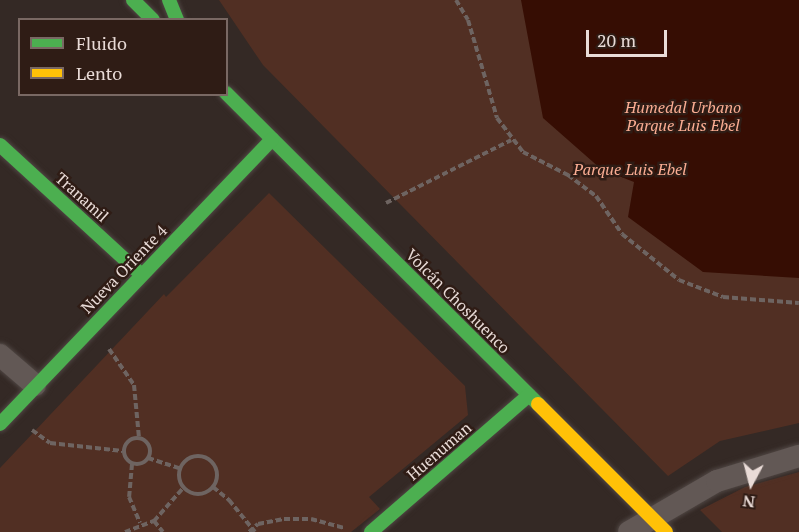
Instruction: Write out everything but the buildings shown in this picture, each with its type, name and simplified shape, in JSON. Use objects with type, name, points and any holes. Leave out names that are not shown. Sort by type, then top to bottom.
[{"type":"street","points":[[133,0],[151,18]]},
{"type":"street","points":[[169,0],[176,18]]},
{"type":"street","name":"Volcán Choshuenco","points":[[228,95],[658,524]]},
{"type":"street","name":"Nueva Oriente 4","points":[[0,424],[272,139]]},
{"type":"street","name":"Tranamil","points":[[0,145],[141,274]]},
{"type":"street","points":[[0,355],[35,385]]},
{"type":"street","name":"Huenuman","points":[[371,532],[529,395]]},
{"type":"street","points":[[629,532],[658,524],[741,471],[799,456]]},
{"type":"path","points":[[456,0],[468,20],[497,118],[511,140],[536,160],[568,175],[596,196],[622,234],[679,280],[723,297],[799,303]]},
{"type":"path","points":[[386,202],[511,140]]},
{"type":"path","points":[[90,328],[129,373],[138,406],[139,438]]},
{"type":"path","points":[[10,412],[50,443],[123,451],[132,464],[129,497],[140,523]]},
{"type":"path","points":[[123,451],[128,441],[139,438]]},
{"type":"path","points":[[139,438],[149,445],[148,458]]},
{"type":"path","points":[[132,464],[148,458],[181,469]]},
{"type":"path","points":[[181,469],[192,458],[208,459],[217,472],[213,487]]},
{"type":"path","points":[[181,469],[184,487]]},
{"type":"path","points":[[184,487],[198,494],[213,487]]},
{"type":"path","points":[[125,532],[140,523],[154,521],[184,487]]},
{"type":"path","points":[[213,487],[252,531],[271,520],[310,519],[353,532]]},
{"type":"path","points":[[154,521],[163,532]]},
{"type":"green space","name":"Parque Luis Ebel","points":[[219,0],[799,0],[799,423],[720,441],[668,476],[263,65]]},
{"type":"green space","points":[[269,193],[465,386],[468,415],[369,497],[380,509],[351,532],[0,532],[0,468],[164,294],[166,297]]},
{"type":"green space","points":[[799,472],[799,532],[722,532],[700,510],[745,487]]},
{"type":"shaded area","name":"Humedal Urbano Parque Luis Ebel","points":[[521,0],[799,0],[799,278],[703,272],[628,217],[634,182],[601,169],[543,118]]},
{"type":"traffic: fast","points":[[133,0],[151,18]]},
{"type":"traffic: fast","points":[[169,0],[176,18]]},
{"type":"traffic: fast","points":[[228,95],[538,404]]},
{"type":"traffic: fast","points":[[0,424],[272,139]]},
{"type":"traffic: fast","points":[[0,145],[141,274]]},
{"type":"traffic: fast","points":[[371,532],[529,395]]},
{"type":"traffic: slow","points":[[538,404],[666,532]]}]
